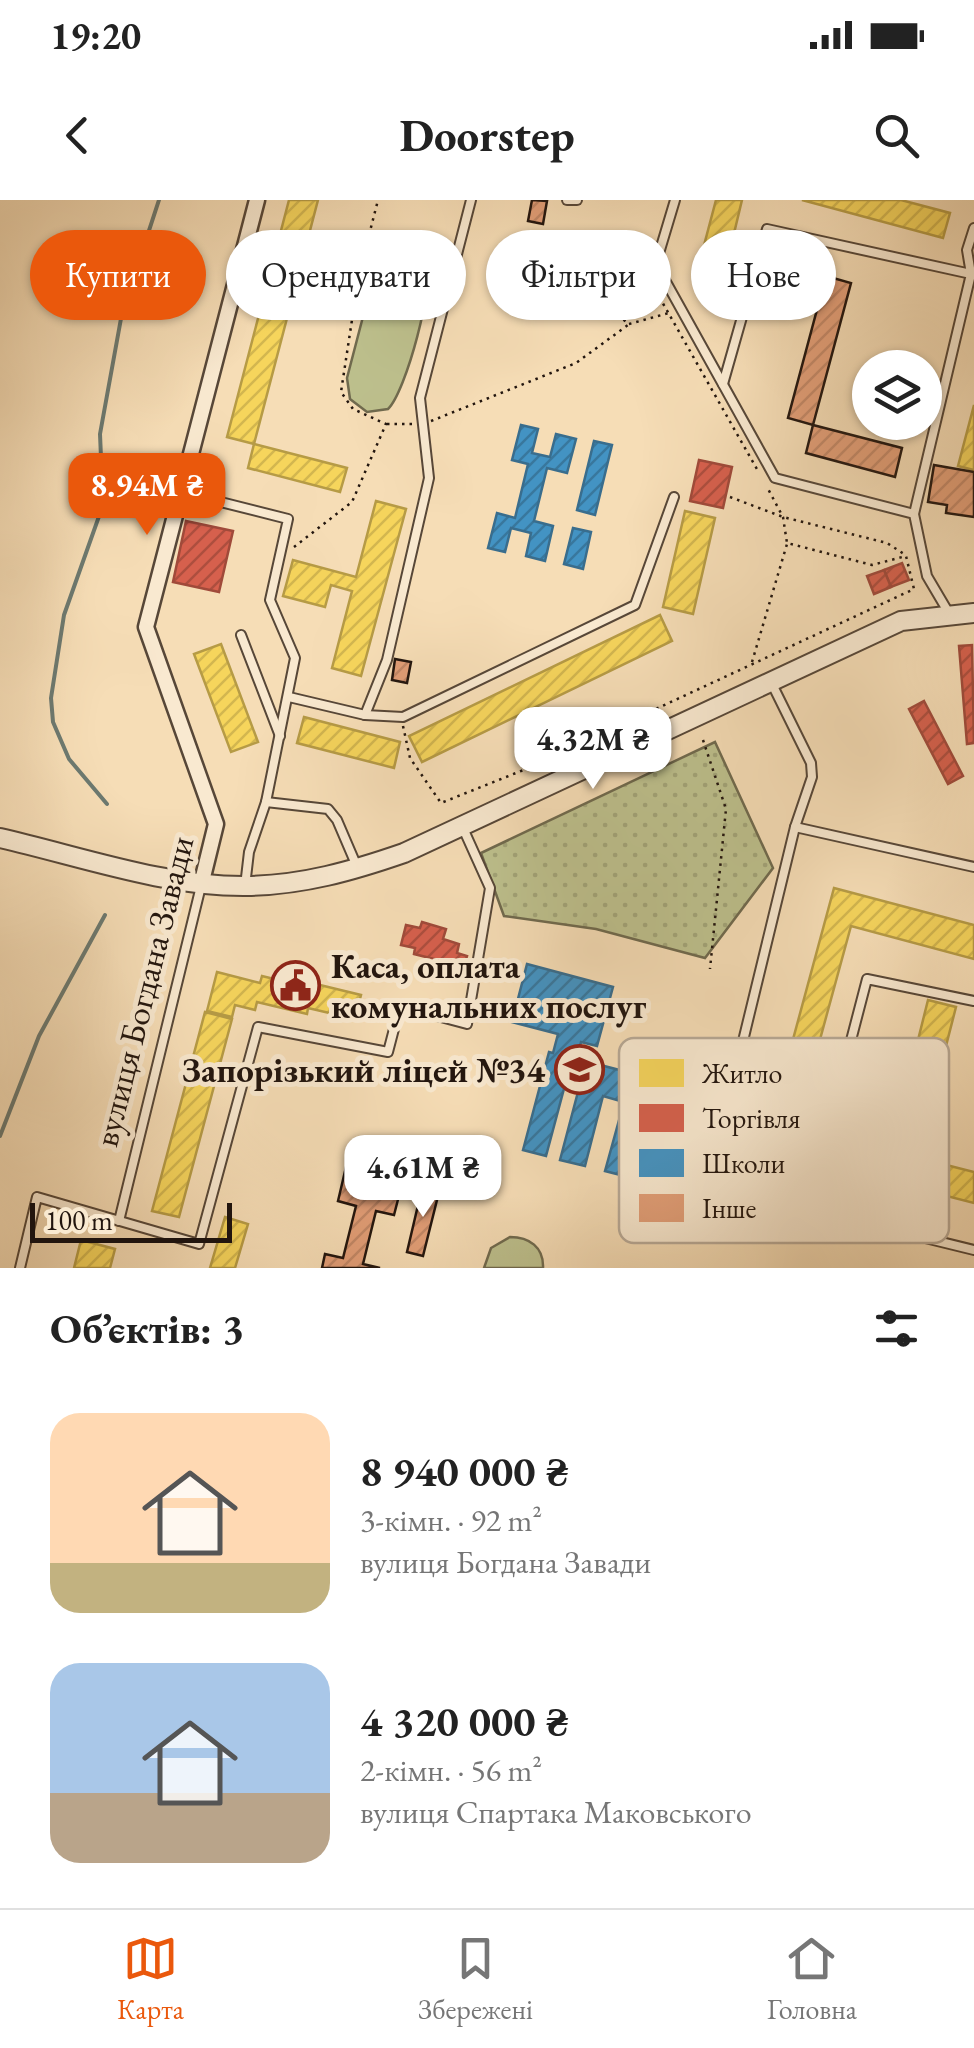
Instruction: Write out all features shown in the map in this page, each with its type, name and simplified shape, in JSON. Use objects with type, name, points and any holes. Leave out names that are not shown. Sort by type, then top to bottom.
[{"type":"street","name":"вулиця Богдана Завади","points":[[202,881],[216,824],[146,627],[257,200]]},
{"type":"street","points":[[0,838],[202,881],[245,886],[335,877],[462,826],[901,622],[974,613]]},
{"type":"lane","points":[[366,715],[387,660],[429,478],[420,398],[471,200]]},
{"type":"lane","points":[[567,200],[577,200]]},
{"type":"lane","points":[[675,200],[658,260],[660,273],[775,478],[914,514]]},
{"type":"lane","points":[[723,384],[767,228],[971,274]]},
{"type":"lane","points":[[950,616],[927,576],[914,514],[971,274],[967,250],[974,228]]},
{"type":"lane","points":[[182,492],[288,519],[270,600],[295,658],[290,697],[266,802],[249,852],[245,886]]},
{"type":"lane","points":[[290,697],[366,715],[403,717],[635,605],[674,498]]},
{"type":"lane","points":[[241,636],[280,736]]},
{"type":"lane","points":[[743,1038],[795,827],[812,777],[811,762],[772,682]]},
{"type":"lane","points":[[266,802],[328,810],[337,820],[358,869]]},
{"type":"lane","points":[[20,1268],[37,1197],[200,1244],[258,1027],[388,1052],[400,1006],[467,1024],[490,888],[462,826]]},
{"type":"lane","points":[[795,827],[974,867]]},
{"type":"lane","name":"вулиця Богдана Завади","points":[[119,1221],[202,881]]},
{"type":"lane","points":[[852,1038],[867,979],[974,1001]]},
{"type":"lane","points":[[945,1243],[974,1250]]},
{"type":"path","points":[[378,200],[359,274],[340,392],[353,408],[386,424],[423,424],[502,389],[564,370],[628,324],[643,320]]},
{"type":"path","points":[[671,317],[783,518],[787,543],[752,664]]},
{"type":"path","points":[[625,320],[628,324]]},
{"type":"path","points":[[289,551],[352,502],[386,424]]},
{"type":"path","points":[[403,717],[410,758],[440,803],[531,767],[914,589],[906,556],[887,543],[783,518],[730,498]]},
{"type":"path","points":[[787,543],[872,565],[906,556]]},
{"type":"path","points":[[703,740],[726,809],[710,970]]},
{"type":"green space","points":[[362,320],[421,320],[403,382],[388,409],[367,412],[350,399],[347,378]]},
{"type":"green space","points":[[715,742],[773,868],[705,958],[596,929],[504,916],[481,853]]},
{"type":"green space","points":[[510,1237],[534,1245],[541,1254],[543,1268],[484,1268],[491,1248]]},
{"type":"building: Житло","points":[[289,200],[318,200],[310,230],[281,230]]},
{"type":"building: Житло","points":[[716,200],[742,200],[735,230],[708,230]]},
{"type":"building: Житло","points":[[802,200],[901,200],[950,213],[943,238]]},
{"type":"building: Житло","points":[[258,320],[287,320],[254,444],[227,437]]},
{"type":"building: Житло","points":[[974,405],[974,470],[958,466]]},
{"type":"building: Житло","points":[[254,444],[347,468],[340,492],[248,468]]},
{"type":"building: Житло","points":[[376,501],[406,509],[361,676],[332,668],[352,591],[331,585],[325,607],[283,596],[293,560],[356,577]]},
{"type":"building: Житло","points":[[685,511],[715,518],[693,614],[663,607]]},
{"type":"building: Житло","points":[[660,615],[672,641],[422,762],[409,736]]},
{"type":"building: Житло","points":[[221,644],[258,742],[231,752],[194,654]]},
{"type":"building: Житло","points":[[304,717],[400,742],[394,768],[297,743]]},
{"type":"building: Житло","points":[[834,888],[974,925],[974,959],[851,926],[820,1038],[793,1038]]},
{"type":"building: Житло","points":[[217,972],[260,983],[262,976],[361,995],[355,1019],[308,1008],[307,1014],[257,1002],[255,1010],[235,1005],[232,1017],[207,1011]]},
{"type":"building: Житло","points":[[928,1000],[956,1007],[948,1038],[918,1038]]},
{"type":"building: Житло","points":[[205,1012],[232,1019],[179,1217],[152,1211]]},
{"type":"building: Житло","points":[[949,1166],[974,1172],[974,1203],[949,1197]]},
{"type":"building: Житло","points":[[225,1217],[248,1224],[235,1268],[210,1268]]},
{"type":"building: Житло","points":[[81,1240],[115,1249],[110,1268],[74,1268]]},
{"type":"building: Торгівля","points":[[699,460],[732,467],[723,508],[690,501]]},
{"type":"building: Торгівля","points":[[186,521],[233,531],[219,592],[173,582]]},
{"type":"building: Торгівля","points":[[902,563],[909,580],[891,587],[884,570]]},
{"type":"building: Торгівля","points":[[884,570],[891,587],[874,594],[867,576]]},
{"type":"building: Торгівля","points":[[972,645],[974,743],[967,744],[959,646]]},
{"type":"building: Торгівля","points":[[924,701],[963,776],[948,784],[909,709]]},
{"type":"building: Торгівля","points":[[422,922],[446,929],[443,939],[459,944],[457,953],[467,956],[461,976],[434,975],[438,960],[414,954],[415,948],[401,945],[406,925],[420,928]]},
{"type":"building: Школи","points":[[521,425],[538,429],[532,453],[550,457],[556,434],[576,439],[567,473],[547,468],[534,521],[553,526],[545,561],[526,556],[531,533],[511,528],[505,552],[488,548],[497,513],[515,518],[528,464],[512,460]]},
{"type":"building: Школи","points":[[594,441],[612,445],[595,515],[577,510]]},
{"type":"building: Школи","points":[[573,528],[591,532],[583,569],[564,564]]},
{"type":"building: Школи","name":"Запорізький ліцей №34","points":[[527,964],[613,987],[597,1046],[581,1042],[577,1059],[619,1070],[619,1101],[603,1096],[585,1166],[560,1160],[579,1088],[565,1085],[546,1156],[523,1150],[549,1052],[553,1053],[558,1034],[512,1022]]},
{"type":"building: Школи","name":"Запорізький ліцей №34","points":[[619,1120],[619,1175],[605,1171]]},
{"type":"building: Інше","points":[[532,200],[547,201],[543,224],[528,221]]},
{"type":"building: Інше","points":[[836,279],[851,283],[813,425],[788,418],[814,320],[836,320]]},
{"type":"building: Інше","points":[[813,425],[852,435],[852,440],[871,440],[902,448],[895,477],[806,453]]},
{"type":"building: Інше","points":[[934,465],[974,472],[974,517],[946,513],[947,505],[928,502]]},
{"type":"building: Інше","points":[[395,659],[411,662],[407,683],[392,680]]},
{"type":"building: Інше","points":[[346,1167],[366,1171],[361,1194],[379,1198],[384,1175],[403,1180],[394,1215],[376,1211],[363,1264],[380,1268],[322,1268],[325,1254],[343,1258],[356,1206],[338,1201]]},
{"type":"building: Інше","points":[[423,1184],[440,1188],[423,1256],[407,1252]]},
{"type":"waterway","points":[[107,804],[69,759],[53,722],[51,698],[64,615],[103,505],[100,434],[122,313],[159,200]]},
{"type":"waterway","points":[[0,1136],[39,1036],[105,915]]},
{"type":"place","name":"Каса, оплата комунальних послуг","points":[[296,985]]},
{"type":"place","name":"Запорізький ліцей №34","points":[[580,1069]]}]
